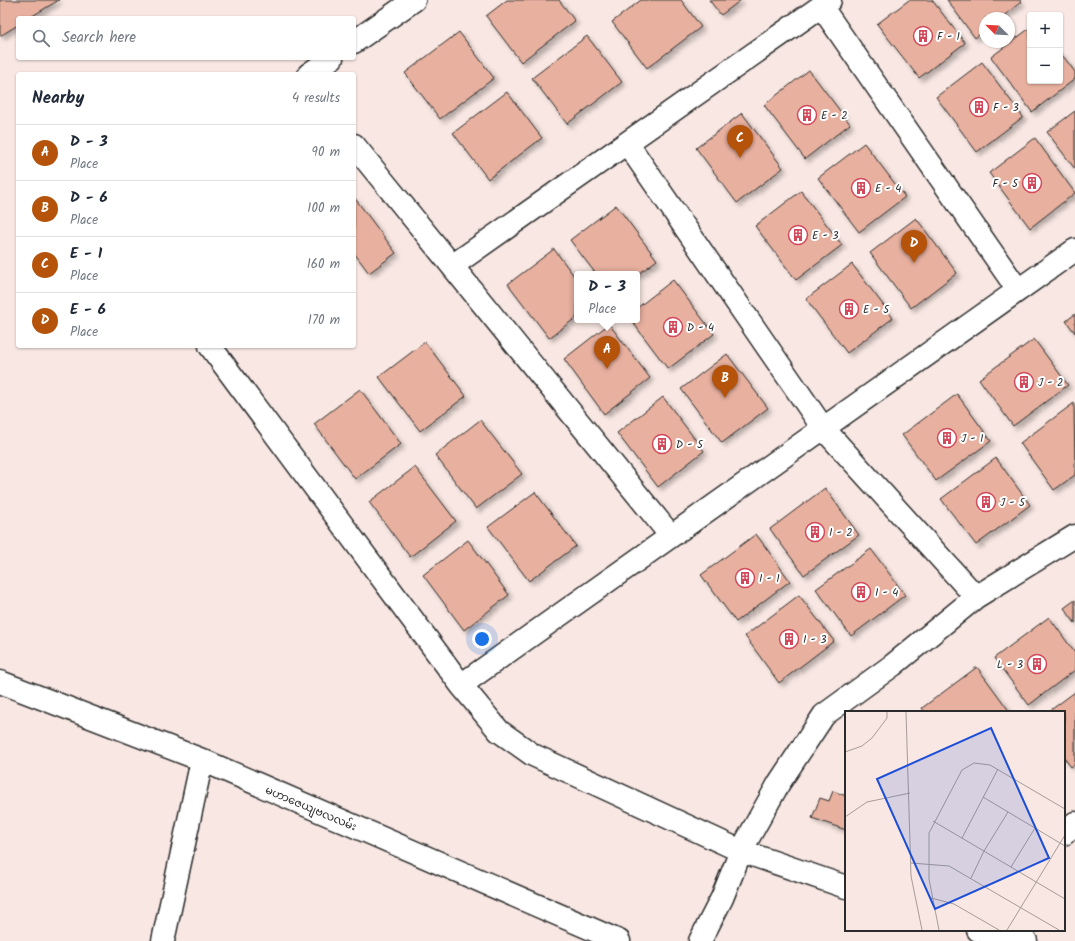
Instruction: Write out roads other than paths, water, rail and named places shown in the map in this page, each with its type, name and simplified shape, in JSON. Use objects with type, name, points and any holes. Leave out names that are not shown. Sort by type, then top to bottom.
[{"type":"street","points":[[356,41],[414,0]]},
{"type":"street","points":[[452,266],[825,3],[1018,290]]},
{"type":"street","points":[[312,72],[329,60]]},
{"type":"street","points":[[627,143],[823,428],[976,597]]},
{"type":"street","points":[[356,147],[670,536]]},
{"type":"street","points":[[461,685],[1075,250]]},
{"type":"street","points":[[211,348],[461,685],[499,731],[533,755],[741,851],[845,887]]},
{"type":"street","points":[[700,941],[722,898],[741,851],[779,783],[824,714],[893,665],[976,597],[1075,536]]},
{"type":"street","name":"မဟာဇေယျဗလလမ်း","points":[[0,682],[202,760],[619,941]]},
{"type":"street","points":[[163,941],[202,760]]},
{"type":"street","points":[[1065,833],[1075,823]]},
{"type":"street","points":[[985,931],[1026,941]]},
{"type":"place","name":"F - 1","points":[[923,36]]},
{"type":"place","name":"F - 3","points":[[979,107]]},
{"type":"place","name":"E - 2","points":[[807,115]]},
{"type":"place","name":"E - 1","points":[[740,158]]},
{"type":"place","name":"F - 5","points":[[1032,183]]},
{"type":"place","name":"E - 4","points":[[861,188]]},
{"type":"place","name":"E - 3","points":[[798,235]]},
{"type":"place","name":"E - 6","points":[[914,263]]},
{"type":"place","name":"E - 5","points":[[849,309]]},
{"type":"place","name":"D - 4","points":[[673,327]]},
{"type":"place","name":"D - 3","points":[[607,369]]},
{"type":"place","name":"J - 2","points":[[1024,382]]},
{"type":"place","name":"D - 6","points":[[725,398]]},
{"type":"place","name":"J - 1","points":[[947,438]]},
{"type":"place","name":"D - 5","points":[[662,444]]},
{"type":"place","name":"J - 5","points":[[986,502]]},
{"type":"place","name":"I - 2","points":[[815,532]]},
{"type":"place","name":"I - 1","points":[[745,578]]},
{"type":"place","name":"I - 4","points":[[861,592]]},
{"type":"place","name":"I - 3","points":[[789,639]]},
{"type":"place","name":"L - 3","points":[[1037,664]]}]
